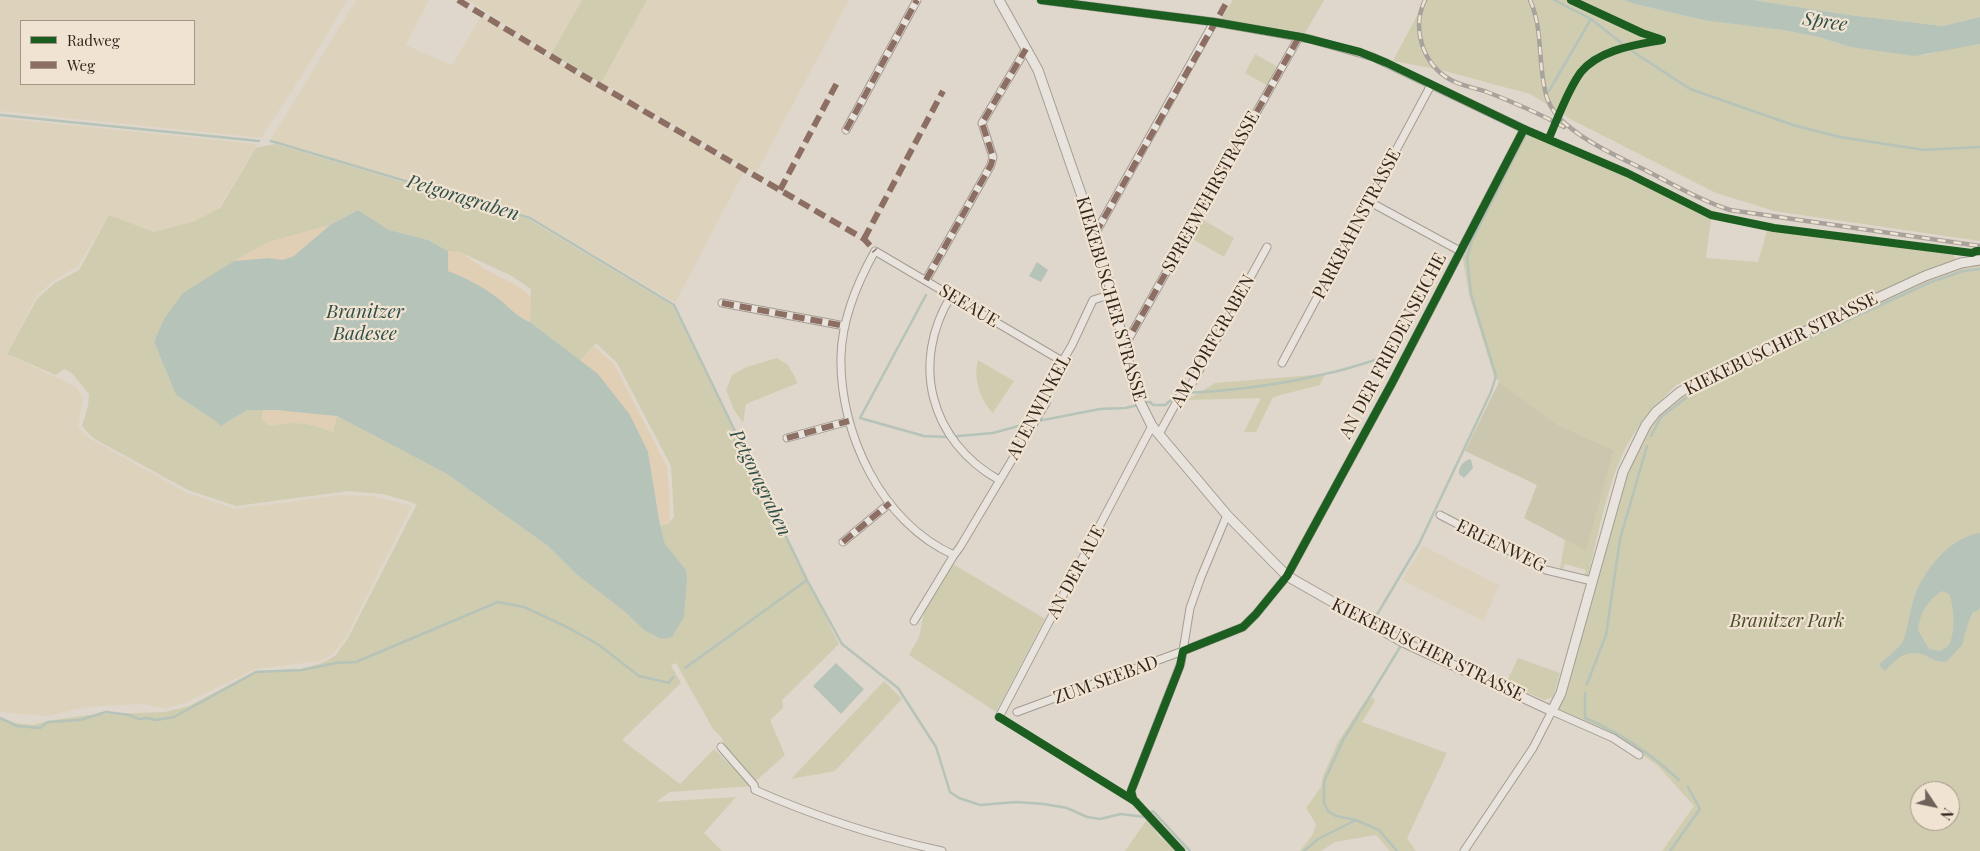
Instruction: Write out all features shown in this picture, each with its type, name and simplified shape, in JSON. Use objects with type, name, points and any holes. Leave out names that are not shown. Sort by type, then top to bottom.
[{"type":"street","points":[[846,130],[917,0]]},
{"type":"street","name":"KIEKEBUSCHER STRASSE","points":[[999,0],[1038,70],[1095,234],[1112,294],[1136,394],[1152,426],[1227,515],[1287,576],[1403,642],[1552,711],[1561,693],[1628,460],[1646,425],[1656,412],[1680,392],[1711,375],[1924,276],[1961,263],[1980,260]]},
{"type":"street","points":[[1041,0],[1214,22],[1299,37],[1360,52],[1431,85]]},
{"type":"street","points":[[1095,234],[1214,22]]},
{"type":"street","name":"SPREEWEHRSTRASSE","points":[[1124,347],[1299,37]]},
{"type":"street","points":[[926,280],[991,165],[993,157],[982,123],[1026,49]]},
{"type":"street","name":"AN DER FRIEDENSEICHE","points":[[1287,576],[1392,383],[1524,129],[1431,85]]},
{"type":"street","name":"PARKBAHNSTRASSE","points":[[1282,363],[1370,202],[1431,85]]},
{"type":"street","name":"AN DER FRIEDENSEICHE","points":[[1370,202],[1460,250]]},
{"type":"street","name":"AM DORFGRABEN","points":[[1159,434],[1182,392],[1190,386],[1267,248]]},
{"type":"street","name":"SEEAUE","points":[[845,326],[856,288],[875,251],[1062,362]]},
{"type":"street","name":"AUENWINKEL","points":[[914,622],[1046,403],[1049,384],[1072,345],[1093,300],[1112,294]]},
{"type":"street","points":[[951,296],[937,324],[930,362],[933,398],[937,413],[951,436],[974,463],[999,480]]},
{"type":"street","points":[[722,303],[845,326],[841,355],[842,382],[849,421],[866,468],[890,503],[931,542],[954,555]]},
{"type":"street","points":[[787,438],[849,421]]},
{"type":"street","name":"AN DER AUE","points":[[999,717],[1152,426]]},
{"type":"street","points":[[843,542],[890,503]]},
{"type":"street","points":[[1181,851],[1131,795],[1131,787],[1181,663],[1190,608],[1227,515]]},
{"type":"street","name":"ERLENWEG","points":[[1440,515],[1546,570],[1592,581]]},
{"type":"street","name":"ZUM SEEBAD","points":[[1017,712],[1243,627],[1287,576]]},
{"type":"street","points":[[1464,851],[1533,748],[1552,711],[1613,738],[1639,755]]},
{"type":"street","points":[[721,747],[754,785],[754,790],[800,810],[915,845],[942,851]]},
{"type":"shaded area","points":[[0,0],[348,0],[261,138],[0,111]]},
{"type":"shaded area","points":[[356,0],[429,0],[406,45],[452,65],[481,16],[744,172],[675,303],[531,217],[274,141],[272,137]]},
{"type":"shaded area","points":[[467,0],[582,0],[551,54]]},
{"type":"shaded area","points":[[647,0],[849,0],[756,173],[601,83]]},
{"type":"shaded area","points":[[0,118],[258,144],[219,208],[197,220],[154,232],[109,216],[77,267],[53,281],[36,297],[7,354],[77,387],[83,399],[78,427],[86,436],[187,493],[235,509],[340,495],[372,496],[412,506],[346,637],[334,653],[321,661],[256,669],[187,702],[165,709],[143,704],[86,707],[48,716],[0,712]]},
{"type":"shaded area","points":[[1499,382],[1558,425],[1614,450],[1586,551],[1524,518],[1537,485],[1465,451]]},
{"type":"shaded area","points":[[1423,546],[1499,585],[1484,621],[1402,580]]},
{"type":"green space","points":[[582,0],[647,0],[601,83],[551,54]]},
{"type":"green space","points":[[1233,0],[1324,0],[1305,33],[1221,19]]},
{"type":"green space","points":[[1425,0],[1623,0],[1703,20],[1751,24],[1819,37],[1850,47],[1925,55],[1980,44],[1980,241],[1774,211],[1716,193],[1572,120],[1530,94],[1437,69],[1393,61]]},
{"type":"green space","points":[[1753,0],[1980,0],[1980,17],[1943,26],[1849,15]]},
{"type":"green space","points":[[1255,54],[1278,67],[1268,86],[1245,73]]},
{"type":"green space","points":[[1525,133],[1712,211],[1706,258],[1758,262],[1769,224],[1954,255],[1956,260],[1931,269],[1676,385],[1640,424],[1624,451],[1607,497],[1588,576],[1584,575],[1586,570],[1565,564],[1563,570],[1560,569],[1565,540],[1586,550],[1614,450],[1558,425],[1499,382],[1494,376],[1469,295],[1462,254]]},
{"type":"green space","points":[[275,144],[528,219],[673,306],[839,644],[782,700],[783,708],[770,720],[785,755],[756,781],[713,729],[676,663],[671,665],[681,683],[622,740],[680,784],[714,749],[752,786],[670,792],[656,802],[736,797],[704,833],[722,851],[0,851],[0,717],[15,723],[33,725],[89,715],[165,712],[189,706],[255,671],[300,669],[322,663],[335,656],[348,638],[417,504],[383,494],[349,491],[236,506],[188,490],[93,438],[82,426],[88,406],[89,394],[72,373],[64,369],[56,375],[7,354],[37,299],[55,283],[79,270],[109,215],[154,232],[195,221],[220,208],[256,148]],"holes":[[[358,210],[389,230],[428,240],[448,251],[462,253],[510,275],[531,289],[530,322],[580,361],[596,343],[617,363],[671,466],[674,517],[668,524],[660,525],[665,545],[686,570],[644,630],[624,611],[576,574],[548,546],[447,474],[337,416],[333,432],[302,423],[270,426],[262,420],[263,410],[247,410],[221,426],[214,419],[176,395],[154,342],[213,275],[269,242],[330,225]]]},
{"type":"green space","points":[[1200,218],[1234,238],[1224,257],[1189,237]]},
{"type":"green space","name":"Branitzer Park","points":[[1980,265],[1980,851],[1662,851],[1694,806],[1658,766],[1640,753],[1558,711],[1622,487],[1643,438],[1659,415],[1683,394],[1720,375],[1930,279],[1962,267]]},
{"type":"green space","points":[[777,358],[788,365],[798,383],[746,404],[743,423],[734,410],[726,390],[732,375],[747,367]]},
{"type":"green space","points":[[978,360],[1014,381],[993,413],[984,402],[977,381]]},
{"type":"green space","points":[[1325,374],[1320,385],[1273,397],[1256,432],[1244,432],[1261,398],[1187,400],[1215,383]]},
{"type":"green space","points":[[953,564],[1045,619],[996,712],[909,655],[919,637],[924,612]]},
{"type":"green space","points":[[1518,658],[1560,673],[1553,697],[1544,700],[1506,683]]},
{"type":"green space","points":[[884,681],[902,699],[835,771],[791,779]]},
{"type":"green space","points":[[1373,697],[1375,701],[1362,722],[1447,753],[1407,838],[1416,851],[1390,851],[1376,835],[1335,842],[1321,851],[1300,851],[1313,834],[1316,824],[1306,808],[1321,787],[1323,776],[1338,742],[1365,701]]},
{"type":"green space","points":[[1148,818],[1158,835],[1175,851],[1125,851]]},
{"type":"sand","points":[[330,225],[295,256],[283,260],[269,258],[234,261],[269,242]]},
{"type":"sand","points":[[448,251],[462,253],[483,268],[521,288],[531,297],[530,322],[517,315],[487,291],[448,271]]},
{"type":"sand","points":[[594,346],[614,364],[667,467],[670,522],[660,525],[648,452],[580,361]]},
{"type":"sand","points":[[263,410],[302,411],[337,416],[333,432],[302,423],[270,426],[262,420]]},
{"type":"water","name":"Spree","points":[[1623,0],[1753,0],[1849,15],[1943,26],[1980,17],[1980,44],[1915,56],[1850,47],[1819,37],[1783,30],[1703,20]]},
{"type":"water","name":"Branitzer Badesee","points":[[358,210],[389,230],[428,240],[448,251],[448,271],[475,283],[493,295],[517,315],[530,322],[598,374],[630,415],[648,452],[665,544],[686,570],[684,617],[672,637],[661,639],[644,630],[624,611],[576,574],[548,546],[447,474],[337,416],[276,410],[247,410],[221,426],[176,395],[154,342],[164,319],[183,293],[234,261],[269,258],[283,260],[294,256],[330,225]]},
{"type":"water","points":[[1037,262],[1048,270],[1041,282],[1029,276]]},
{"type":"water","points":[[1469,459],[1473,468],[1464,478],[1459,474],[1460,467]]},
{"type":"water","points":[[1980,533],[1980,608],[1973,612],[1962,645],[1947,661],[1941,662],[1914,653],[1899,658],[1885,671],[1879,665],[1902,643],[1913,600],[1932,564],[1949,547],[1969,536]],"holes":[[[1942,591],[1949,594],[1953,617],[1953,630],[1950,642],[1947,647],[1940,651],[1929,649],[1918,630],[1920,618],[1928,603],[1937,595]]]},
{"type":"water","points":[[836,663],[864,689],[841,714],[813,686]]},
{"type":"waterway","points":[[1554,0],[1591,19],[1624,45]]},
{"type":"waterway","points":[[1549,91],[1591,19]]},
{"type":"waterway","points":[[1632,51],[1690,89],[1793,125],[1840,137],[1924,150],[1980,147]]},
{"type":"waterway","name":"Petgoragraben","points":[[0,115],[259,141]]},
{"type":"waterway","points":[[1405,639],[1407,634],[1375,618],[1419,544],[1491,392],[1496,376],[1471,294],[1467,257],[1472,241],[1527,132]]},
{"type":"waterway","name":"Petgoragraben","points":[[271,141],[530,218],[674,305],[807,580],[842,644],[898,688],[936,747],[950,792],[959,798],[980,805],[1016,802],[1044,804],[1067,808],[1087,817],[1100,819],[1121,814],[1145,817],[1153,811],[1190,851]]},
{"type":"waterway","points":[[1651,436],[1661,417],[1687,397],[1760,360],[1931,282],[1963,271],[1980,269]]},
{"type":"waterway","points":[[926,295],[860,418],[924,436],[948,437],[993,433],[1033,422]]},
{"type":"waterway","points":[[1184,393],[1220,391],[1275,384],[1312,377],[1388,356]]},
{"type":"waterway","points":[[1144,403],[1150,402],[1153,405],[1165,405],[1178,394]]},
{"type":"waterway","points":[[1038,421],[1100,409],[1125,408],[1139,405]]},
{"type":"waterway","points":[[1587,684],[1606,635],[1620,539],[1647,446]]},
{"type":"waterway","points":[[685,668],[807,580]]},
{"type":"waterway","points":[[0,718],[17,726],[40,728],[48,722],[80,720],[106,712],[129,715],[139,719],[156,720],[174,717],[256,672],[302,670],[336,663],[356,662],[498,602],[524,607],[567,627],[599,645],[639,676],[669,683],[673,677]]},
{"type":"waterway","points":[[1356,820],[1336,816],[1328,811],[1324,803],[1324,782],[1343,740],[1402,644]]},
{"type":"waterway","points":[[1585,693],[1585,718],[1635,744],[1679,780]]},
{"type":"waterway","points":[[1670,851],[1700,809],[1688,787]]},
{"type":"waterway","name":"Petgoragraben","points":[[1304,851],[1318,839],[1356,820],[1379,830],[1397,851]]},
{"type":"railway","points":[[1425,0],[1419,23],[1422,45],[1433,65],[1441,73],[1455,82],[1507,100],[1564,127]]},
{"type":"railway","points":[[1530,0],[1539,36],[1544,86],[1551,106],[1567,125],[1606,150],[1698,197],[1730,210],[1980,246]]},
{"type":"marked path","points":[[458,0],[582,75],[864,239],[875,251]]},
{"type":"marked path","points":[[846,130],[917,0]]},
{"type":"marked path","points":[[1095,234],[1228,0]]},
{"type":"marked path","points":[[1124,347],[1299,37]]},
{"type":"marked path","points":[[926,280],[991,165],[993,157],[982,123],[1026,49]]},
{"type":"marked path","points":[[780,190],[839,79]]},
{"type":"marked path","points":[[864,239],[943,91]]},
{"type":"marked path","points":[[722,303],[845,326]]},
{"type":"marked path","points":[[787,438],[849,421]]},
{"type":"marked path","points":[[843,542],[890,503]]},
{"type":"cycle path","points":[[1041,0],[1214,22],[1301,37],[1360,52],[1387,63],[1524,129],[1627,173],[1711,215],[1774,228],[1972,253],[1980,251]]},
{"type":"cycle path","points":[[1571,0],[1642,33],[1660,39]]},
{"type":"cycle path","points":[[1549,138],[1572,87],[1581,72],[1589,64],[1619,49],[1662,40]]},
{"type":"cycle path","points":[[1181,851],[1133,799],[1131,791],[1180,666],[1183,651],[1243,627],[1287,576],[1392,383],[1524,129]]},
{"type":"cycle path","points":[[999,717],[1136,802]]}]
